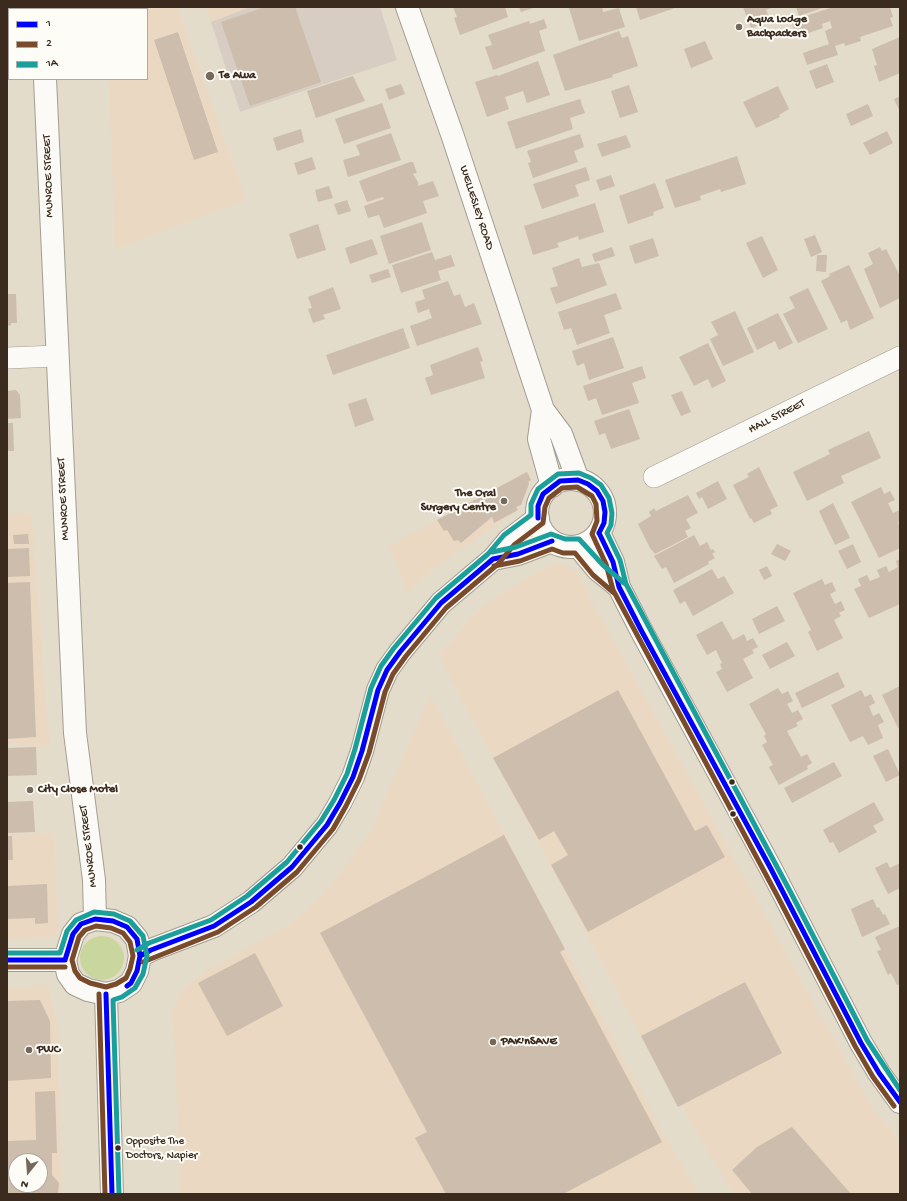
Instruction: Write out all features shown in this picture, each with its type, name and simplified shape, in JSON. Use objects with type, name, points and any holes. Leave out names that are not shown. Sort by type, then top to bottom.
[{"type":"main road","name":"WELLESLEY ROAD","points":[[407,7],[543,410],[561,434],[578,480]]},
{"type":"main road","name":"MUNROE STREET","points":[[45,80],[75,733],[94,880],[95,919]]},
{"type":"main road","name":"WELLESLEY ROAD","points":[[543,410],[539,439],[552,486]]},
{"type":"main road","points":[[578,480],[588,484],[597,491],[603,501],[605,512],[604,523],[599,533],[586,544],[578,546],[564,546],[552,541],[540,527],[538,506],[543,494],[552,486],[560,481],[578,480]]},
{"type":"main road","points":[[140,956],[151,950],[214,926],[251,902],[292,867],[327,825],[343,797],[362,751],[378,690],[387,670],[407,643],[441,603],[493,559],[509,540],[538,518]]},
{"type":"main road","points":[[599,533],[613,562],[619,587],[778,882],[861,1043],[879,1073],[900,1102]]},
{"type":"main road","points":[[493,559],[518,554],[552,541]]},
{"type":"main road","points":[[578,546],[598,570],[619,587]]},
{"type":"main road","points":[[95,919],[113,921],[127,928],[137,939],[140,956],[137,971],[131,983],[119,991],[106,994],[88,990],[75,984],[68,974],[65,960],[72,934],[80,924],[95,919]]},
{"type":"main road","points":[[7,960],[65,960]]},
{"type":"main road","points":[[106,994],[112,1194]]},
{"type":"street","points":[[7,358],[57,356]]},
{"type":"street","name":"HALL STREET","points":[[654,477],[900,357]]},
{"type":"shaded area","points":[[177,7],[246,200],[115,249],[109,80],[148,80],[148,8],[106,8]]},
{"type":"shaded area","points":[[206,7],[250,7],[211,22]]},
{"type":"shaded area","points":[[250,7],[380,7],[397,60],[240,112],[211,22]]},
{"type":"shaded area","points":[[528,470],[531,480],[518,510],[433,569],[408,592],[389,546]]},
{"type":"shaded area","points":[[31,513],[50,746],[7,744],[7,514]]},
{"type":"shaded area","points":[[557,563],[574,569],[870,1105],[900,1141],[900,1194],[735,1194],[729,1187],[641,1036],[439,656],[468,622],[492,599],[541,570]]},
{"type":"shaded area","points":[[430,695],[668,1142],[699,1194],[180,1194],[174,1026],[171,1013],[184,989],[205,971],[289,925],[323,895],[370,833]]},
{"type":"shaded area","points":[[54,834],[58,937],[7,939],[7,835]]},
{"type":"shaded area","points":[[48,985],[57,1025],[62,1194],[7,1194],[7,988]]},
{"type":"green space","points":[[98,936],[106,936],[118,942],[124,954],[124,962],[118,974],[106,980],[98,980],[86,974],[80,962],[80,954],[86,942]]},
{"type":"building","points":[[265,7],[295,7],[321,82],[250,106],[221,22]]},
{"type":"building","points":[[453,7],[505,7],[508,17],[460,35],[454,18],[457,17]]},
{"type":"building","points":[[519,7],[536,7],[521,12]]},
{"type":"building","points":[[602,7],[603,12],[619,8],[625,27],[579,41],[569,8]]},
{"type":"building","points":[[636,7],[674,7],[675,8],[640,20]]},
{"type":"building","points":[[743,7],[774,7],[766,10],[771,21],[751,28]]},
{"type":"building","points":[[796,7],[825,7],[799,16]]},
{"type":"building","points":[[833,7],[890,7],[893,17],[890,18],[893,26],[860,37],[861,41],[845,46],[844,43],[835,46],[838,55],[807,65],[803,53],[829,44],[825,31],[832,28],[830,21],[822,24],[823,28],[797,37],[791,21]]},
{"type":"building","points":[[544,19],[547,28],[539,31],[545,51],[493,70],[485,47],[492,45],[488,35],[529,21],[530,24]]},
{"type":"building","points":[[619,31],[622,38],[628,36],[638,66],[612,75],[613,77],[565,91],[553,55]]},
{"type":"building","points":[[178,32],[218,152],[194,160],[154,40]]},
{"type":"building","points":[[900,37],[900,73],[879,82],[874,66],[877,65],[872,49]]},
{"type":"building","points":[[705,41],[713,59],[691,68],[684,49]]},
{"type":"building","points":[[538,61],[550,95],[527,103],[523,91],[505,97],[509,109],[487,117],[475,82],[497,75],[498,76]]},
{"type":"building","points":[[827,64],[834,82],[816,89],[809,71]]},
{"type":"building","points":[[353,76],[365,101],[316,118],[307,91]]},
{"type":"building","points":[[401,84],[405,94],[389,100],[385,89]]},
{"type":"building","points":[[629,85],[638,112],[620,118],[611,91]]},
{"type":"building","points":[[778,86],[789,109],[779,115],[780,117],[756,128],[743,102]]},
{"type":"building","points":[[900,96],[900,112],[894,99]]},
{"type":"building","points":[[580,99],[585,113],[570,118],[573,129],[516,149],[507,122]]},
{"type":"building","points":[[382,103],[391,128],[344,144],[335,119]]},
{"type":"building","points":[[868,104],[873,116],[851,126],[846,114]]},
{"type":"building","points":[[301,129],[304,142],[277,151],[273,138]]},
{"type":"building","points":[[887,131],[893,143],[870,155],[863,143]]},
{"type":"building","points":[[391,133],[401,160],[348,177],[343,160],[360,155],[356,145]]},
{"type":"building","points":[[580,134],[584,147],[574,151],[578,162],[533,178],[528,163],[531,162],[527,151]]},
{"type":"building","points":[[626,135],[631,147],[602,157],[597,144]]},
{"type":"building","points":[[737,156],[746,184],[721,192],[720,189],[700,196],[701,200],[675,208],[665,180]]},
{"type":"building","points":[[312,157],[316,169],[298,175],[294,163]]},
{"type":"building","points":[[413,162],[417,173],[413,174],[418,182],[418,186],[433,181],[439,196],[423,201],[427,213],[384,228],[379,215],[368,218],[364,206],[384,199],[383,197],[367,202],[359,181]]},
{"type":"building","points":[[586,167],[590,180],[575,185],[579,196],[542,209],[533,184]]},
{"type":"building","points":[[611,175],[615,186],[600,191],[596,180]]},
{"type":"building","points":[[655,183],[664,208],[653,212],[654,215],[628,224],[619,196]]},
{"type":"building","points":[[329,186],[333,198],[318,202],[315,190]]},
{"type":"building","points":[[347,200],[351,211],[338,215],[334,204]]},
{"type":"building","points":[[595,203],[604,232],[579,240],[578,236],[557,243],[559,247],[533,255],[524,226]]},
{"type":"building","points":[[422,222],[431,250],[389,264],[380,236]]},
{"type":"building","points":[[318,224],[326,250],[297,259],[289,234]]},
{"type":"building","points":[[815,235],[822,252],[811,257],[804,239]]},
{"type":"building","points":[[762,236],[778,270],[763,278],[746,243]]},
{"type":"building","points":[[653,238],[659,256],[635,264],[629,246]]},
{"type":"building","points":[[372,239],[378,254],[350,264],[345,248]]},
{"type":"building","points":[[612,247],[615,256],[595,262],[592,254]]},
{"type":"building","points":[[880,247],[882,251],[886,249],[900,276],[900,298],[880,308],[864,269],[873,264],[868,253]]},
{"type":"building","points":[[432,252],[435,260],[451,255],[455,266],[438,271],[441,280],[401,293],[392,265]]},
{"type":"building","points":[[817,255],[827,255],[826,272],[816,271]]},
{"type":"building","points":[[579,258],[582,267],[599,263],[607,285],[556,304],[550,288],[558,286],[552,268]]},
{"type":"building","points":[[849,265],[874,318],[850,330],[847,320],[841,323],[821,281],[830,276],[829,274]]},
{"type":"building","points":[[388,269],[391,277],[372,283],[369,275]]},
{"type":"building","points":[[448,281],[454,296],[460,294],[465,307],[474,303],[482,324],[417,346],[410,326],[432,318],[429,309],[418,313],[415,302],[425,299],[422,290]]},
{"type":"building","points":[[333,287],[341,309],[323,315],[325,319],[313,323],[308,309],[312,308],[308,297]]},
{"type":"building","points":[[808,288],[828,329],[798,343],[783,314],[795,308],[789,297]]},
{"type":"building","points":[[616,293],[622,309],[604,315],[610,333],[577,345],[571,328],[564,330],[558,312]]},
{"type":"building","points":[[7,294],[16,294],[17,323],[11,323],[11,325],[7,326]]},
{"type":"building","points":[[735,311],[754,352],[723,366],[710,339],[718,335],[711,322]]},
{"type":"building","points":[[778,313],[793,343],[779,350],[775,341],[757,350],[747,328]]},
{"type":"building","points":[[403,328],[410,348],[333,375],[326,355]]},
{"type":"building","points":[[613,337],[624,368],[589,380],[584,363],[577,366],[572,351]]},
{"type":"building","points":[[708,343],[726,381],[712,388],[708,379],[694,386],[679,357]]},
{"type":"building","points":[[478,347],[483,361],[480,362],[485,378],[431,395],[425,378],[433,375],[430,365]]},
{"type":"building","points":[[642,366],[646,378],[632,383],[639,403],[602,415],[596,398],[588,401],[583,386]]},
{"type":"building","points":[[16,390],[20,395],[21,418],[7,419],[7,391]]},
{"type":"building","points":[[682,391],[691,412],[681,416],[671,395]]},
{"type":"building","points":[[366,398],[374,420],[355,427],[348,404]]},
{"type":"building","points":[[629,409],[640,439],[611,449],[605,433],[599,435],[594,421]]},
{"type":"building","points":[[7,423],[13,423],[14,451],[7,451]]},
{"type":"building","points":[[869,431],[881,458],[841,476],[844,483],[807,501],[793,472],[830,454],[828,450]]},
{"type":"building","points":[[759,467],[778,506],[770,510],[772,514],[754,523],[751,518],[750,519],[733,485],[749,477],[747,474]]},
{"type":"building","points":[[527,472],[531,480],[528,482],[529,484],[521,505],[516,507],[518,510],[494,523],[492,517],[461,543],[458,540],[454,541],[447,530],[444,531],[437,520]]},
{"type":"building","points":[[718,481],[727,499],[708,509],[702,497],[699,499],[696,493]]},
{"type":"building","points":[[881,487],[884,494],[890,491],[895,500],[888,503],[893,513],[900,510],[900,521],[898,522],[900,527],[900,548],[879,558],[851,502]]},
{"type":"building","points":[[688,495],[698,513],[686,519],[691,528],[685,531],[688,537],[655,554],[651,550],[638,524],[651,516],[649,512],[654,508],[656,511]]},
{"type":"building","points":[[833,503],[850,538],[835,545],[819,511]]},
{"type":"building","points":[[28,534],[29,544],[14,544],[13,535]]},
{"type":"building","points":[[694,535],[700,546],[707,542],[711,550],[713,549],[715,552],[712,554],[715,558],[708,562],[709,564],[674,583],[666,567],[662,569],[654,556]]},
{"type":"building","points":[[777,544],[791,551],[785,561],[771,554]]},
{"type":"building","points":[[853,544],[861,562],[847,569],[838,551]]},
{"type":"building","points":[[29,548],[30,576],[7,577],[7,549]]},
{"type":"building","points":[[900,559],[900,604],[869,618],[854,589],[861,586],[858,579],[867,575],[870,581],[880,577],[877,570],[886,566],[889,572],[898,567],[896,561]]},
{"type":"building","points":[[767,566],[772,576],[764,580],[759,570]]},
{"type":"building","points":[[712,569],[718,579],[724,576],[734,593],[693,616],[685,601],[680,604],[673,590]]},
{"type":"building","points":[[822,579],[825,585],[832,582],[836,591],[830,594],[835,604],[841,601],[845,610],[839,613],[841,616],[834,620],[843,638],[817,651],[808,632],[811,630],[793,593]]},
{"type":"building","points":[[30,582],[36,737],[7,739],[7,583]]},
{"type":"building","points":[[777,606],[785,621],[759,634],[752,619]]},
{"type":"building","points":[[722,621],[733,640],[744,634],[747,641],[753,638],[758,647],[752,650],[754,653],[743,659],[753,678],[727,692],[716,672],[722,669],[720,664],[722,663],[716,650],[707,655],[696,635]]},
{"type":"building","points":[[787,642],[795,656],[770,669],[762,655]]},
{"type":"building","points":[[838,672],[845,687],[802,708],[795,693]]},
{"type":"building","points":[[900,686],[900,727],[898,728],[882,695]]},
{"type":"building","points":[[778,688],[782,694],[788,691],[793,701],[787,704],[792,713],[798,710],[803,719],[796,723],[798,726],[787,731],[801,757],[807,754],[812,763],[807,766],[808,769],[779,785],[769,767],[773,765],[762,745],[767,742],[764,736],[766,734],[749,704]]},
{"type":"building","points":[[618,690],[695,831],[707,825],[725,857],[588,932],[551,865],[568,855],[554,831],[539,840],[493,758]]},
{"type":"building","points":[[861,690],[865,697],[871,694],[875,703],[869,706],[873,716],[879,713],[884,722],[878,725],[883,738],[868,745],[863,736],[850,742],[831,705]]},
{"type":"building","points":[[36,747],[37,775],[7,776],[7,748]]},
{"type":"building","points":[[888,749],[900,775],[886,782],[873,756]]},
{"type":"building","points":[[834,762],[842,776],[792,803],[784,788]]},
{"type":"building","points":[[33,801],[35,832],[7,833],[7,802]]},
{"type":"building","points":[[874,802],[884,820],[873,826],[877,832],[839,853],[833,842],[830,843],[823,830]]},
{"type":"building","name":"PAK'nSAVE","points":[[504,835],[565,949],[560,952],[662,1142],[563,1194],[446,1194],[415,1138],[427,1132],[320,933]]},
{"type":"building","points":[[7,836],[12,836],[13,860],[7,860]]},
{"type":"building","points":[[887,862],[890,868],[900,863],[900,888],[888,894],[875,868]]},
{"type":"building","points":[[47,884],[48,923],[35,924],[35,918],[7,919],[7,886]]},
{"type":"building","points":[[873,899],[877,908],[879,907],[883,915],[885,914],[890,924],[862,937],[851,909]]},
{"type":"building","points":[[900,926],[900,984],[897,985],[891,973],[888,975],[877,951],[881,950],[875,937]]},
{"type":"building","points":[[255,953],[283,1006],[227,1036],[198,983]]},
{"type":"building","points":[[745,982],[782,1053],[678,1107],[641,1036]]},
{"type":"building","name":"PWC","points":[[40,1000],[50,1021],[51,1078],[7,1081],[7,1001]]},
{"type":"building","points":[[55,1091],[57,1153],[52,1153],[52,1175],[59,1183],[58,1194],[7,1194],[7,1141],[36,1140],[35,1092]]},
{"type":"building","points":[[792,1127],[851,1194],[752,1194],[732,1170],[757,1147]]},
{"type":"transit line","name":"1A","points":[[137,950],[149,943],[211,920],[247,896],[287,862],[321,821],[334,800],[347,774],[371,688],[381,666],[394,648],[436,598],[488,554],[504,535],[531,515],[531,504],[538,489],[558,474],[579,473],[591,478],[601,485],[609,498],[612,513],[611,525],[607,533],[620,560],[626,584],[791,893],[867,1040],[900,1090]]},
{"type":"transit line","name":"1","points":[[538,518],[538,506],[543,494],[560,481],[578,480],[588,484],[597,491],[603,501],[605,512],[604,523],[599,533]]},
{"type":"transit line","name":"2","points":[[143,962],[218,932],[256,907],[297,872],[333,829],[346,806],[359,780],[369,753],[385,692],[393,674],[406,656],[446,608],[498,564],[514,545],[543,523],[545,507],[549,498],[562,488],[577,487],[592,496],[596,504],[597,521],[592,534],[606,564],[613,590],[779,899],[855,1046],[873,1077],[894,1106]]},
{"type":"transit line","name":"1","points":[[599,533],[613,562],[619,587],[641,630],[771,869],[861,1043],[879,1073],[900,1102]]},
{"type":"transit line","name":"1A","points":[[492,552],[516,547],[551,534],[565,539],[579,539],[603,565],[624,583]]},
{"type":"transit line","name":"1","points":[[140,956],[151,950],[214,926],[251,902],[292,867],[327,825],[340,803],[353,777],[362,751],[378,690],[387,670],[400,652],[441,603],[493,559],[518,554],[552,541]]},
{"type":"transit line","name":"2","points":[[494,566],[520,561],[552,549],[563,553],[575,553],[593,575],[614,593]]},
{"type":"transit line","name":"1A","points":[[7,953],[60,953],[67,931],[76,920],[94,912],[114,914],[130,921],[143,936],[147,956],[143,974],[135,988],[122,997],[113,1000],[119,1194]]},
{"type":"transit line","name":"1","points":[[65,960],[73,934],[81,924],[95,919],[113,921],[127,927],[137,939],[140,956],[137,971],[131,983],[127,986]]},
{"type":"transit line","name":"2","points":[[96,926],[111,928],[123,933],[130,942],[133,956],[126,978],[116,984],[106,987],[90,983],[80,978],[75,971],[72,960],[79,937],[85,930],[96,926]]},
{"type":"transit line","name":"1","points":[[7,960],[65,960]]},
{"type":"transit line","name":"2","points":[[7,967],[65,967]]},
{"type":"transit line","name":"2","points":[[99,994],[105,1194]]},
{"type":"transit line","name":"1","points":[[106,994],[112,1194]]},
{"type":"place","name":"Aqua Lodge Backpackers","points":[[739,27]]},
{"type":"place","name":"Te Awa","points":[[210,76]]},
{"type":"place","name":"The Oral Surgery Centre","points":[[504,501]]},
{"type":"place","name":"City Close Motel","points":[[30,790]]},
{"type":"place","name":"PAK'nSAVE","points":[[493,1042]]},
{"type":"place","name":"PWC","points":[[29,1050]]},
{"type":"place","name":"Opposite The Doctors, Napier","points":[[118,1148]]}]
